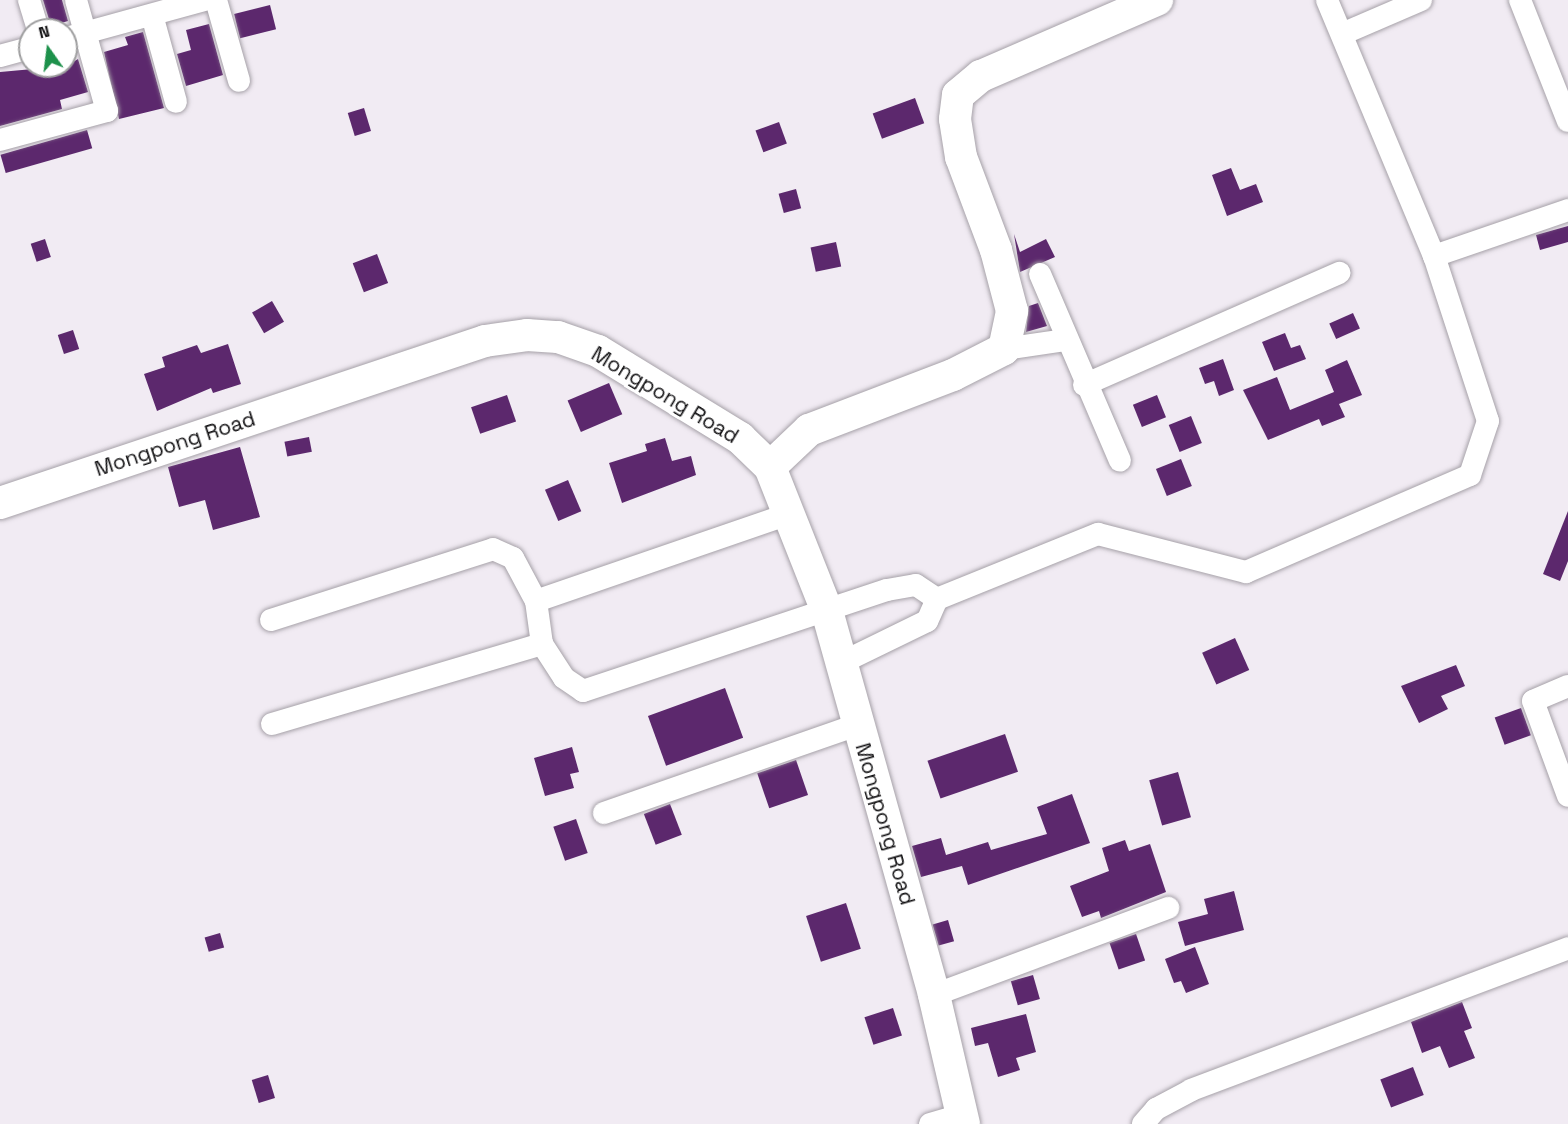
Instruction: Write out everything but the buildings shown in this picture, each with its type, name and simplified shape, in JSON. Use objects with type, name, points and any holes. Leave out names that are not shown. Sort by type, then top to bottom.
[{"type":"main road","points":[[770,467],[809,430],[953,375],[1004,349],[1012,311],[996,250],[961,157],[955,119],[958,95],[981,76],[1157,0]]},
{"type":"main road","name":"Mongpong Road","points":[[0,503],[485,341],[527,335],[558,337],[598,351],[740,438],[770,467],[827,611],[934,995],[962,1120]]},
{"type":"street","points":[[29,0],[34,18]]},
{"type":"street","points":[[76,0],[76,18]]},
{"type":"street","points":[[78,35],[204,0]]},
{"type":"street","points":[[216,0],[239,81]]},
{"type":"street","points":[[841,663],[927,621],[937,599],[1098,534],[1246,572],[1470,475],[1488,421],[1434,256],[1327,0]]},
{"type":"street","points":[[1342,34],[1421,0]]},
{"type":"street","points":[[1520,0],[1568,121]]},
{"type":"street","points":[[152,15],[176,102]]},
{"type":"street","points":[[0,140],[107,111],[78,41]]},
{"type":"street","points":[[0,56],[18,51]]},
{"type":"street","points":[[1434,256],[1568,210]]},
{"type":"street","points":[[1084,385],[1339,273]]},
{"type":"street","points":[[1040,274],[1084,385],[1120,461]]},
{"type":"street","points":[[1004,349],[1066,340]]},
{"type":"street","points":[[536,601],[788,514]]},
{"type":"street","points":[[271,620],[493,549],[513,558],[536,601],[542,644],[564,678],[583,691],[827,611],[916,585],[937,599]]},
{"type":"street","points":[[272,724],[542,644]]},
{"type":"street","points":[[1568,686],[1533,700],[1568,796]]},
{"type":"street","points":[[604,813],[857,725]]},
{"type":"street","points":[[934,995],[1168,908]]},
{"type":"street","points":[[1143,1124],[1156,1109],[1191,1090],[1568,948]]},
{"type":"street","points":[[930,1124],[962,1120]]}]
